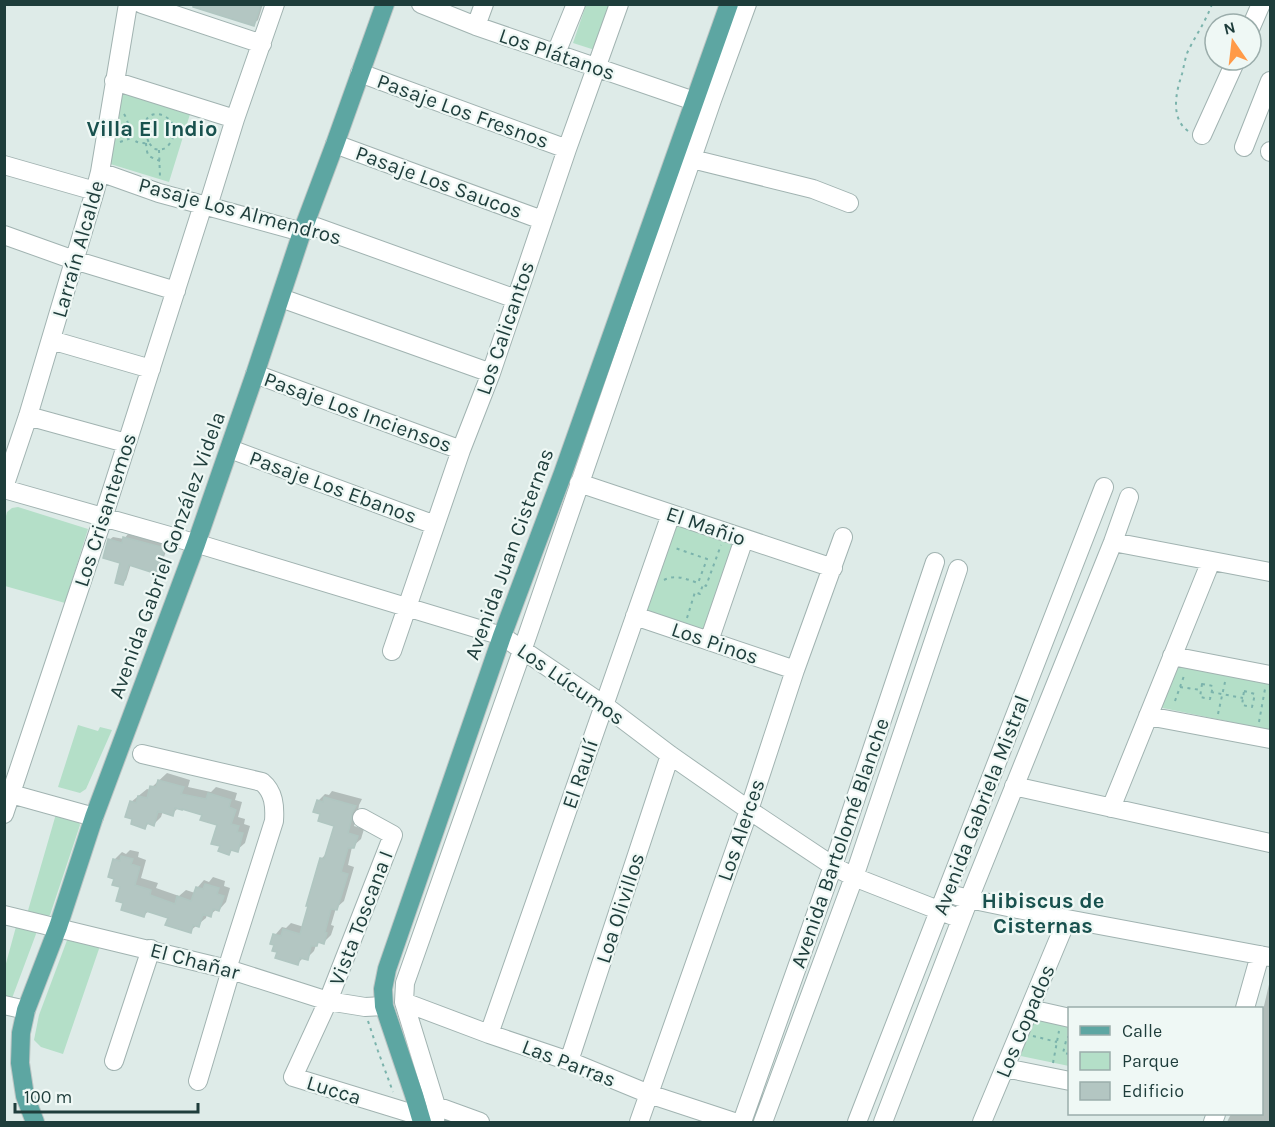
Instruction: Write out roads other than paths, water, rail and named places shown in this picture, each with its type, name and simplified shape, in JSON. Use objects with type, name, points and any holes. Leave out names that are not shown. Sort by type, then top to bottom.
[{"type":"main road","name":"Avenida Gabriel González Videla","points":[[35,1122],[25,1095],[20,1063],[21,1033],[26,1010],[58,927],[94,817],[230,449],[302,232],[385,4]]},
{"type":"main road","name":"Avenida Juan Cisternas","points":[[428,1117],[384,1006],[384,982],[387,969],[502,636],[563,473],[729,4]]},
{"type":"street","name":"Larraín Alcalde","points":[[4,488],[28,416],[100,172],[128,4]]},
{"type":"street","points":[[142,4],[261,44]]},
{"type":"street","name":"Los Crisantemos","points":[[4,814],[8,793],[103,518],[176,291],[275,4]]},
{"type":"street","name":"Los Plátanos","points":[[421,4],[476,26],[693,101]]},
{"type":"street","points":[[476,26],[484,4]]},
{"type":"street","points":[[556,53],[576,4]]},
{"type":"street","name":"Los Calicantos","points":[[392,651],[619,4]]},
{"type":"street","name":"Avenida Juan Cisternas","points":[[428,1117],[404,1002],[405,983],[747,4]]},
{"type":"street","points":[[1202,135],[1231,72]]},
{"type":"street","name":"Pasaje Los Fresnos","points":[[360,73],[567,149]]},
{"type":"street","points":[[114,81],[235,119]]},
{"type":"street","points":[[1244,147],[1270,81]]},
{"type":"street","name":"Pasaje Los Saucos","points":[[335,144],[542,220]]},
{"type":"street","points":[[692,159],[813,189],[849,202]]},
{"type":"street","points":[[4,165],[95,191]]},
{"type":"street","name":"Pasaje Los Almendros","points":[[100,172],[159,193],[302,232],[316,227],[516,299]]},
{"type":"street","points":[[4,235],[74,260],[176,291]]},
{"type":"street","points":[[280,298],[491,373]]},
{"type":"street","points":[[51,340],[151,369]]},
{"type":"street","name":"Pasaje Los Inciensos","points":[[255,374],[461,450]]},
{"type":"street","points":[[28,416],[126,443]]},
{"type":"street","name":"Pasaje Los Ebanos","points":[[230,449],[435,525]]},
{"type":"street","name":"El Mañio","points":[[579,483],[833,568]]},
{"type":"street","name":"Avenida Gabriela Mistral","points":[[857,1122],[1104,487]]},
{"type":"street","name":"Los Lúcumos","points":[[4,488],[502,636],[604,705],[749,810],[833,866],[854,877],[961,920]]},
{"type":"street","name":"Avenida Gabriela Mistral","points":[[883,1122],[1129,497]]},
{"type":"street","name":"El Raulí","points":[[489,1034],[671,514]]},
{"type":"street","name":"Los Alerces","points":[[639,1122],[843,537]]},
{"type":"street","points":[[709,641],[744,538]]},
{"type":"street","points":[[1113,542],[1270,572]]},
{"type":"street","points":[[1111,808],[1211,561]]},
{"type":"street","name":"Avenida Bartolomé Blanche","points":[[742,1122],[833,866],[935,562]]},
{"type":"street","name":"Avenida Bartolomé Blanche","points":[[763,1122],[854,877],[958,569]]},
{"type":"street","name":"Los Pinos","points":[[635,616],[795,670]]},
{"type":"street","points":[[1172,656],[1269,675]]},
{"type":"street","points":[[1148,716],[1263,738]]},
{"type":"street","points":[[142,754],[262,782],[269,788],[275,807],[274,821],[198,1081]]},
{"type":"street","name":"Loa Olivillos","points":[[569,1061],[670,755]]},
{"type":"street","points":[[1014,786],[1270,843]]},
{"type":"street","points":[[8,793],[94,817]]},
{"type":"street","name":"Vista Toscana I","points":[[328,1000],[393,835],[362,818]]},
{"type":"street","points":[[948,892],[969,899],[1067,919],[1265,956],[1245,1007]]},
{"type":"street","name":"El Chañar","points":[[4,915],[229,969],[328,1000],[365,1007],[384,1006]]},
{"type":"street","name":"Los Copados","points":[[982,1122],[1067,919]]},
{"type":"street","points":[[114,1061],[151,949]]},
{"type":"street","name":"Lucca","points":[[328,1000],[293,1077],[428,1117]]},
{"type":"street","name":"Las Parras","points":[[404,1002],[569,1061],[649,1094],[734,1122]]},
{"type":"street","points":[[4,1005],[26,1010]]},
{"type":"street","points":[[1030,1009],[1066,1017]]},
{"type":"street","points":[[1005,1068],[1068,1081]]},
{"type":"street","points":[[428,1117],[480,1122]]},
{"type":"district","name":"Villa El Indio","points":[[152,129]]},
{"type":"district","name":"Hibiscus de Cisternas","points":[[1043,914]]}]
